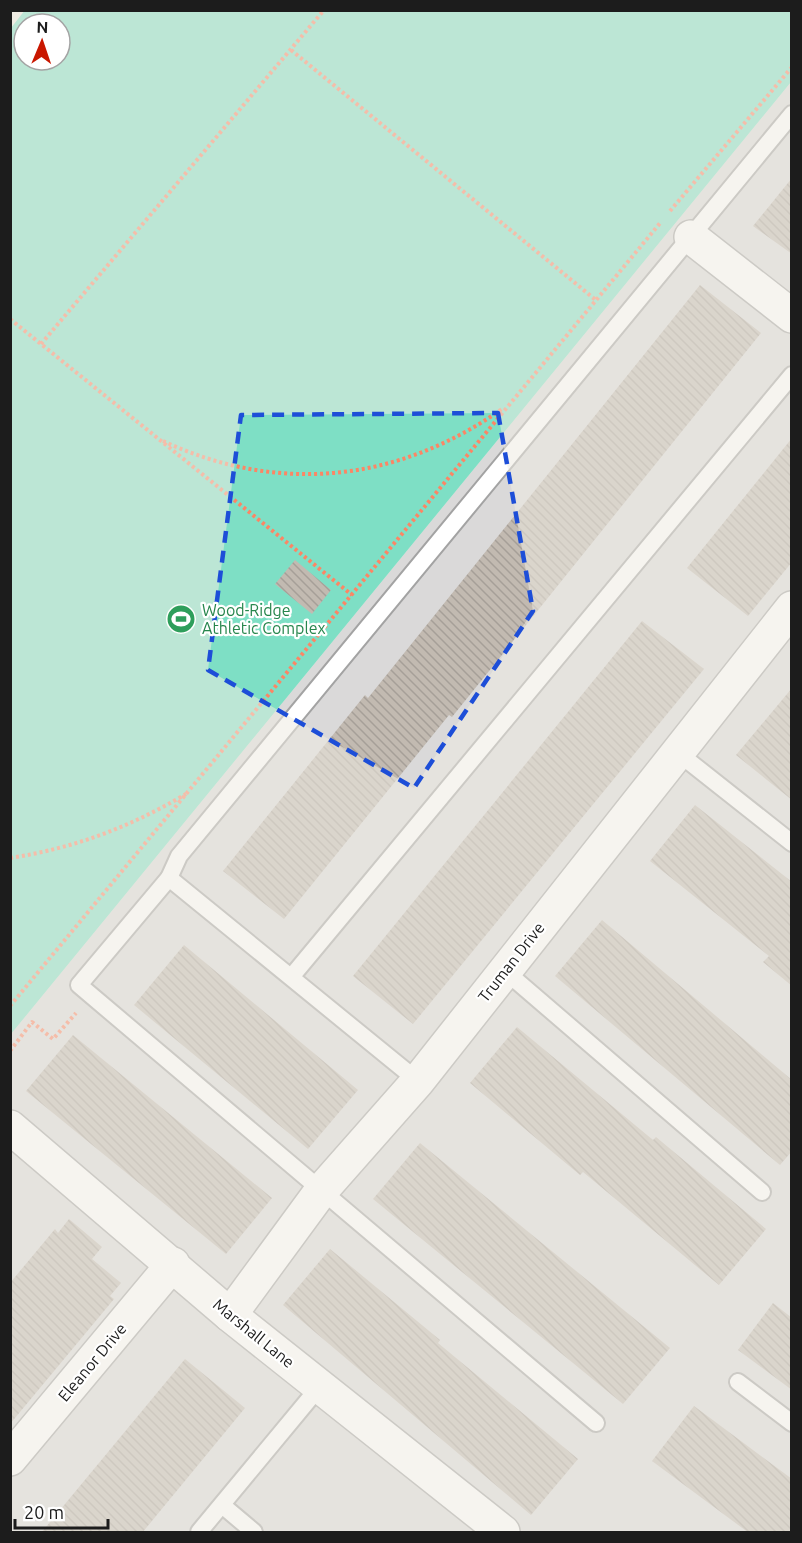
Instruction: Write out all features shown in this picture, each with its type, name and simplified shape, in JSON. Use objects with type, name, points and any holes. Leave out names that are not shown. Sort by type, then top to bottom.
[{"type":"street","points":[[691,237],[792,316]]},
{"type":"street","name":"Truman Drive","points":[[230,1315],[321,1191],[418,1081],[792,608]]},
{"type":"street","name":"Marshall Lane","points":[[10,1127],[230,1315],[503,1533]]},
{"type":"street","name":"Eleanor Drive","points":[[10,1459],[173,1264]]},
{"type":"lane","points":[[596,1423],[79,985],[169,878],[179,855],[792,114]]},
{"type":"lane","points":[[292,976],[792,375]]},
{"type":"lane","points":[[677,752],[792,843]]},
{"type":"lane","points":[[169,878],[418,1081]]},
{"type":"lane","points":[[504,970],[762,1192]]},
{"type":"lane","points":[[738,1383],[792,1422]]},
{"type":"lane","points":[[199,1533],[320,1386]]},
{"type":"lane","points":[[222,1505],[255,1533]]},
{"type":"path","points":[[41,344],[324,10]]},
{"type":"path","points":[[291,50],[597,301]]},
{"type":"path","points":[[11,1003],[792,67]]},
{"type":"path","points":[[10,320],[352,596]]},
{"type":"path","points":[[156,437],[217,462],[249,469],[315,475],[350,472],[395,462],[449,442],[508,405]]},
{"type":"path","points":[[10,858],[92,839],[156,812],[190,791]]},
{"type":"path","points":[[10,1051],[32,1022],[53,1039],[92,996]]},
{"type":"highlighted area","points":[[498,413],[533,611],[414,788],[208,670],[241,415]]},
{"type":"shaded area","points":[[791,82],[791,1532],[11,1532],[11,1034]]},
{"type":"green space","name":"Wood-Ridge Athletic Complex","points":[[25,10],[791,11],[791,82],[11,1034],[11,28],[12,72],[72,72],[72,12],[23,12]]},
{"type":"building","points":[[792,178],[792,254],[753,226]]},
{"type":"building","points":[[700,285],[761,333],[452,717],[449,715],[284,919],[223,871],[365,695],[368,698]]},
{"type":"building","points":[[792,438],[792,562],[748,616],[687,568]]},
{"type":"building","points":[[295,560],[331,590],[312,614],[275,584]]},
{"type":"building","points":[[642,621],[704,669],[413,1024],[353,976]]},
{"type":"building","points":[[792,688],[792,800],[736,755]]},
{"type":"building","points":[[695,805],[792,882],[792,986],[763,962],[769,956],[650,861]]},
{"type":"building","points":[[602,920],[792,1080],[792,1151],[780,1165],[555,976]]},
{"type":"building","points":[[184,945],[358,1090],[308,1149],[134,1005]]},
{"type":"building","points":[[517,1027],[653,1140],[656,1137],[766,1229],[719,1285],[583,1172],[580,1175],[470,1083]]},
{"type":"building","points":[[73,1035],[272,1198],[226,1254],[26,1091]]},
{"type":"building","points":[[420,1143],[670,1348],[623,1404],[373,1199]]},
{"type":"building","points":[[69,1219],[102,1247],[92,1259],[121,1283],[110,1296],[114,1299],[10,1424],[10,1283],[55,1229],[58,1233]]},
{"type":"building","points":[[330,1249],[440,1340],[438,1343],[578,1459],[531,1515],[283,1305]]},
{"type":"building","points":[[773,1303],[792,1318],[792,1390],[738,1350]]},
{"type":"building","points":[[185,1359],[245,1408],[142,1533],[41,1533]]},
{"type":"building","points":[[694,1406],[792,1479],[792,1533],[749,1533],[652,1461]]},
{"type":"place","name":"Wood-Ridge Athletic Complex","points":[[181,619]]}]
